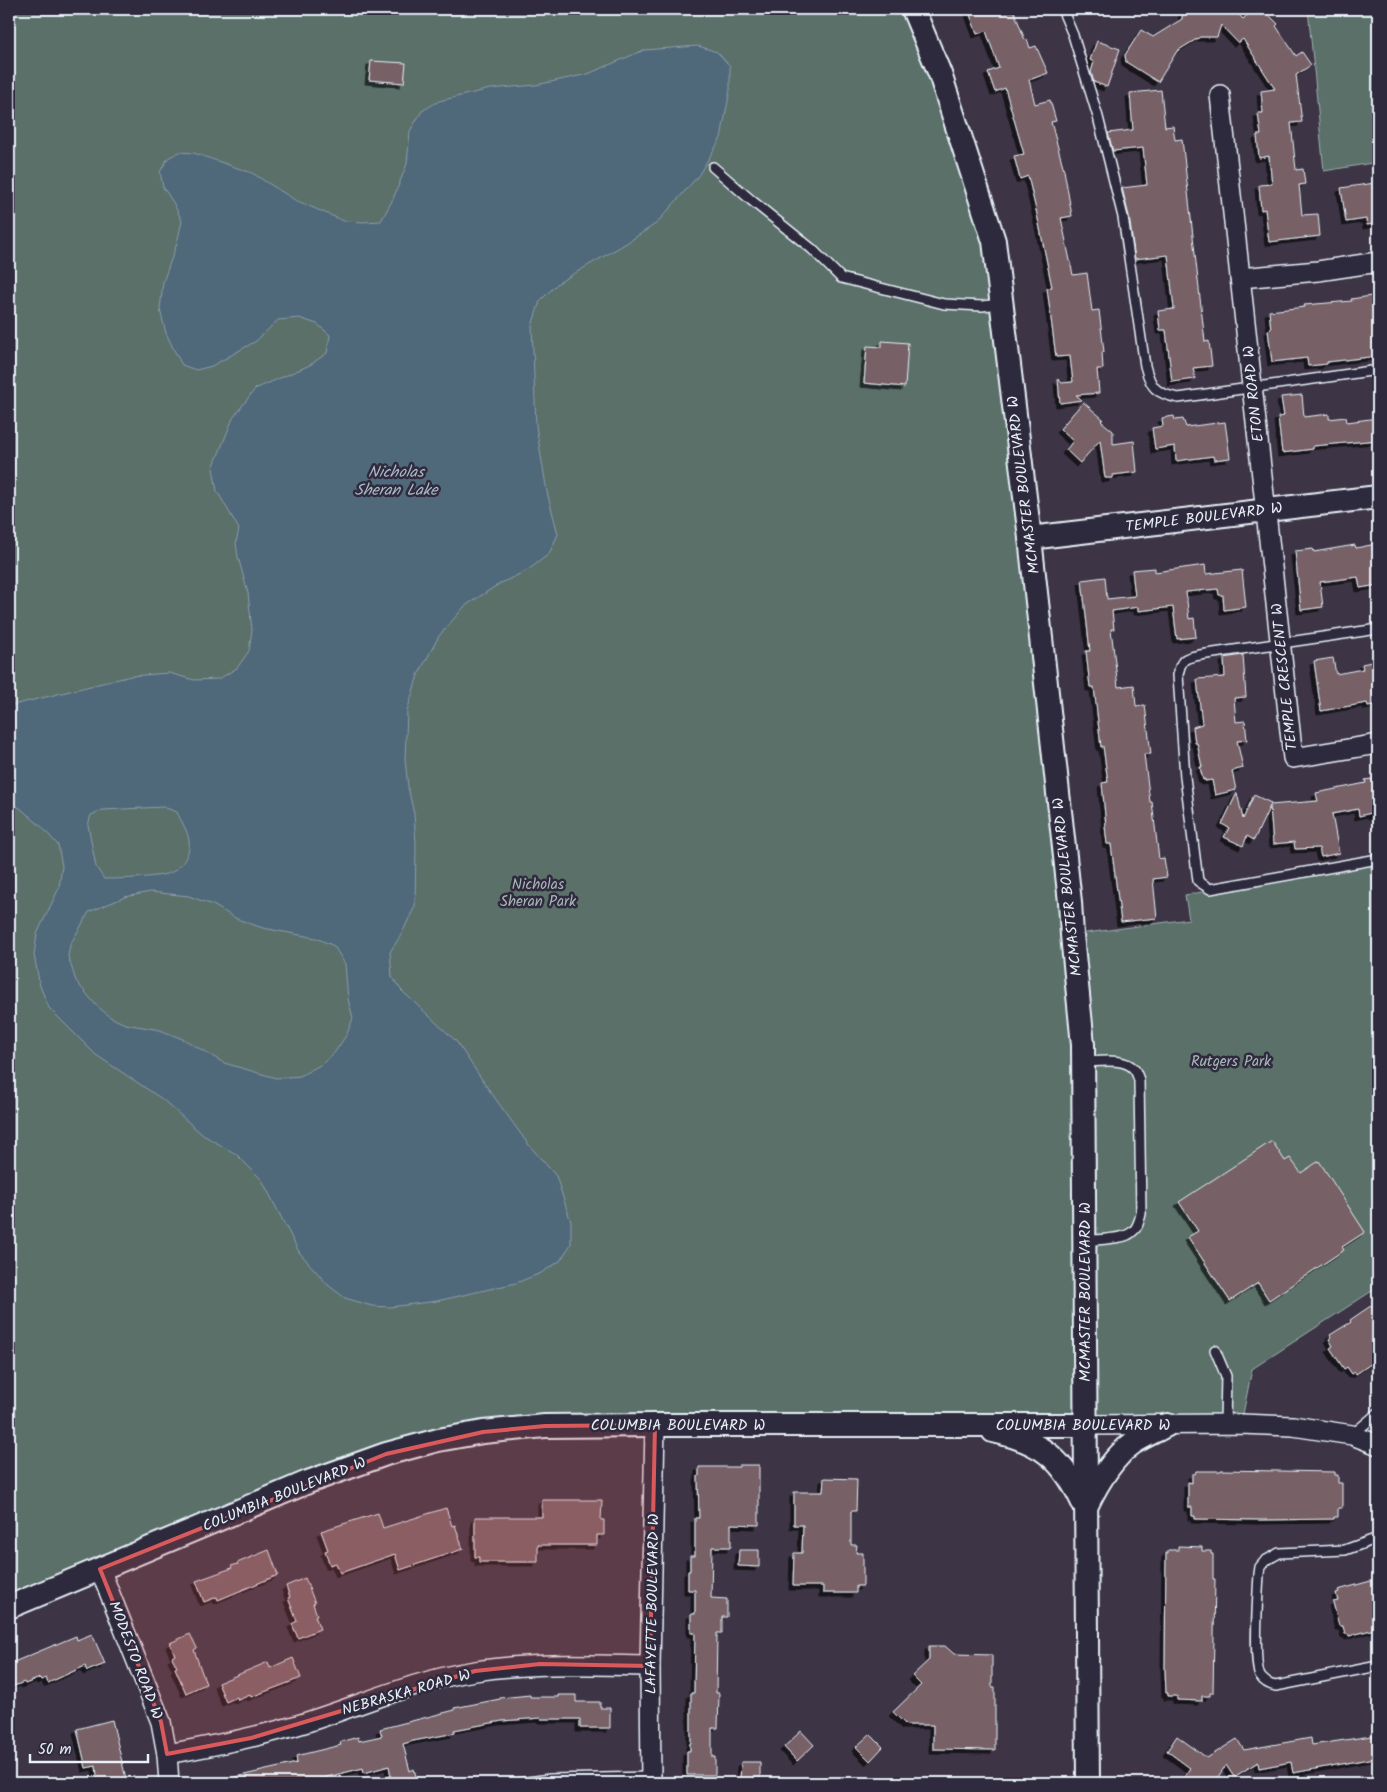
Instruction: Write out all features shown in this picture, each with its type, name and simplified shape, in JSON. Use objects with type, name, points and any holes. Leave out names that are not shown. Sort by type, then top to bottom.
[{"type":"street","name":"MCMASTER BOULEVARD W","points":[[913,9],[940,74],[994,241],[1030,538],[1070,902],[1084,1062],[1088,1783]]},
{"type":"street","name":"ETON ROAD W","points":[[1220,95],[1265,510]]},
{"type":"street","points":[[1240,278],[1318,271],[1378,262]]},
{"type":"street","name":"TEMPLE BOULEVARD W","points":[[1030,538],[1378,497]]},
{"type":"street","name":"TEMPLE CRESCENT W","points":[[1265,510],[1293,758],[1378,744]]},
{"type":"street","name":"COLUMBIA BOULEVARD W","points":[[9,1607],[308,1482],[386,1454],[438,1440],[483,1432],[545,1426],[655,1424],[1225,1424],[1293,1426],[1352,1434],[1378,1444]]},
{"type":"street","name":"LAFAYETTE BOULEVARD W","points":[[651,1780],[650,1666],[655,1424]]},
{"type":"street","points":[[966,1425],[1007,1434],[1042,1449],[1062,1465],[1074,1482],[1086,1508]]},
{"type":"street","points":[[1086,1508],[1099,1480],[1116,1459],[1133,1444],[1168,1425]]},
{"type":"street","name":"MODESTO ROAD W","points":[[100,1569],[158,1715],[167,1754],[170,1783]]},
{"type":"street","name":"NEBRASKA ROAD W","points":[[167,1754],[222,1744],[267,1733],[409,1688],[475,1671],[540,1664],[650,1666]]},
{"type":"lane","points":[[1066,9],[1098,117],[1123,217],[1145,366],[1149,381],[1155,389],[1164,395],[1178,398],[1378,370]]},
{"type":"lane","points":[[713,167],[812,249],[841,278],[944,304],[982,306],[1002,303]]},
{"type":"lane","points":[[1378,629],[1185,658],[1180,664],[1178,675],[1185,777],[1198,881],[1210,889],[1378,860]]},
{"type":"lane","points":[[1084,1062],[1118,1062],[1127,1064],[1135,1069],[1137,1074],[1139,1080],[1141,1214],[1137,1226],[1131,1233],[1120,1237],[1085,1241]]},
{"type":"lane","points":[[1215,1350],[1226,1376],[1225,1424]]},
{"type":"lane","points":[[1352,1434],[1378,1413]]},
{"type":"lane","points":[[1378,1538],[1345,1550],[1279,1553],[1265,1561],[1260,1567],[1259,1574],[1257,1660],[1260,1675],[1268,1684],[1276,1686],[1378,1666]]},
{"type":"lane","points":[[520,1783],[550,1779],[651,1780]]},
{"type":"highlighted area","points":[[655,1425],[650,1666],[540,1664],[475,1671],[251,1738],[167,1754],[161,1722],[100,1569],[386,1454],[483,1432],[545,1426]]},
{"type":"green space","name":"Nicholas Sheran Park","points":[[9,9],[910,9],[994,241],[1072,935],[1189,919],[1185,895],[1370,863],[1378,914],[1378,1287],[1252,1369],[1241,1424],[655,1425],[386,1454],[9,1607]]},
{"type":"green space","points":[[1308,9],[1378,9],[1378,162],[1324,171]]},
{"type":"water","name":"Nicholas Sheran Lake","points":[[698,46],[717,52],[730,66],[730,90],[721,138],[698,176],[657,223],[558,283],[540,301],[532,326],[536,426],[547,492],[558,534],[549,554],[528,570],[499,584],[465,606],[439,636],[418,675],[407,711],[405,759],[408,787],[414,814],[416,844],[415,906],[401,935],[390,952],[392,977],[401,990],[456,1041],[528,1144],[556,1176],[571,1222],[571,1244],[560,1261],[541,1273],[516,1283],[437,1301],[390,1307],[372,1306],[345,1298],[328,1285],[299,1252],[262,1180],[236,1154],[203,1135],[162,1099],[96,1055],[49,1008],[40,986],[34,955],[37,934],[59,888],[62,866],[58,845],[42,827],[20,808],[9,802],[9,706],[131,676],[169,673],[194,680],[219,679],[237,668],[249,651],[252,630],[248,593],[236,543],[239,529],[217,491],[213,468],[233,418],[255,389],[310,365],[327,353],[330,335],[317,324],[299,318],[278,320],[256,341],[212,366],[196,370],[182,365],[166,333],[160,310],[163,282],[177,243],[182,221],[163,187],[160,172],[168,158],[179,152],[194,153],[252,173],[295,200],[344,221],[381,221],[393,199],[407,164],[410,131],[422,111],[439,101],[490,89],[536,85],[588,74],[644,50]],"holes":[[[163,807],[177,812],[187,834],[189,849],[186,858],[174,871],[161,875],[141,878],[104,879],[96,867],[88,825],[91,815],[103,810]],[[150,892],[189,896],[213,905],[237,919],[263,928],[316,938],[334,946],[345,964],[348,999],[353,1018],[347,1034],[335,1052],[322,1064],[300,1076],[276,1078],[224,1063],[185,1040],[160,1030],[125,1024],[110,1017],[95,1004],[76,981],[68,956],[70,945],[89,912],[125,897]]]},
{"type":"building","points":[[968,9],[1008,9],[1009,12],[1014,11],[1025,40],[1027,39],[1030,48],[1036,46],[1048,73],[1029,80],[1035,104],[1050,100],[1056,121],[1051,122],[1064,170],[1072,216],[1061,218],[1073,275],[1087,273],[1092,311],[1099,310],[1104,352],[1102,352],[1103,369],[1097,369],[1099,393],[1076,395],[1082,400],[1060,403],[1058,379],[1062,383],[1073,382],[1070,356],[1056,357],[1047,288],[1052,287],[1037,214],[1028,176],[1020,179],[1014,156],[1024,154],[1005,88],[995,92],[988,72],[999,68],[986,31],[977,34]]},
{"type":"building","points":[[1183,9],[1233,9],[1243,19],[1254,9],[1263,9],[1278,24],[1276,26],[1296,56],[1302,52],[1311,65],[1296,75],[1302,122],[1291,123],[1296,170],[1303,169],[1305,184],[1299,185],[1302,215],[1318,214],[1320,236],[1269,242],[1265,209],[1261,210],[1259,185],[1272,184],[1269,156],[1259,158],[1257,135],[1261,135],[1258,113],[1263,113],[1261,91],[1275,89],[1243,39],[1238,43],[1221,25],[1217,37],[1200,37],[1177,51],[1158,82],[1126,62],[1125,55],[1141,30],[1153,37],[1182,19]]},
{"type":"building","points":[[1097,41],[1120,49],[1107,87],[1094,82],[1091,72],[1094,62],[1090,60]]},
{"type":"building","points":[[371,61],[406,63],[404,83],[369,80]]},
{"type":"building","points":[[1161,90],[1165,127],[1173,126],[1175,140],[1182,139],[1205,342],[1209,341],[1212,366],[1193,368],[1195,379],[1172,382],[1166,330],[1160,330],[1158,311],[1174,309],[1168,255],[1135,259],[1129,216],[1122,188],[1147,185],[1143,148],[1113,151],[1108,133],[1133,130],[1130,93]]},
{"type":"building","points":[[1375,183],[1378,223],[1367,225],[1366,219],[1346,222],[1341,188]]},
{"type":"building","points":[[1378,295],[1378,356],[1308,366],[1307,358],[1272,362],[1268,330],[1271,329],[1269,311],[1305,307],[1304,305],[1352,301],[1351,299]]},
{"type":"building","points":[[882,341],[908,343],[905,387],[864,383],[867,346],[882,347]]},
{"type":"building","points":[[1302,395],[1304,417],[1329,414],[1329,419],[1346,417],[1347,422],[1378,418],[1378,440],[1313,446],[1313,449],[1282,453],[1278,417],[1284,416],[1281,397]]},
{"type":"building","points":[[1083,402],[1103,419],[1101,421],[1113,431],[1113,444],[1134,441],[1137,472],[1105,478],[1100,440],[1080,463],[1066,450],[1073,441],[1060,429]]},
{"type":"building","points":[[1174,416],[1175,420],[1183,419],[1186,427],[1225,422],[1230,458],[1214,460],[1213,456],[1176,461],[1175,446],[1155,449],[1152,428],[1163,426],[1162,418]]},
{"type":"building","points":[[1376,544],[1378,585],[1360,588],[1358,577],[1320,582],[1323,607],[1301,610],[1295,551],[1313,549],[1314,552],[1355,545],[1356,548]]},
{"type":"building","points":[[1205,565],[1206,574],[1242,570],[1246,607],[1224,610],[1223,595],[1219,595],[1218,589],[1186,592],[1189,619],[1194,618],[1196,637],[1177,639],[1173,607],[1138,611],[1138,607],[1112,611],[1114,629],[1111,629],[1118,687],[1134,685],[1136,706],[1145,705],[1151,754],[1144,754],[1150,802],[1152,802],[1159,859],[1164,858],[1167,877],[1153,879],[1157,918],[1121,922],[1111,844],[1107,844],[1102,783],[1108,782],[1103,746],[1101,747],[1094,687],[1090,687],[1086,651],[1090,651],[1082,580],[1105,577],[1107,599],[1135,596],[1132,570],[1155,568],[1155,572]]},
{"type":"building","points":[[1243,655],[1246,697],[1234,698],[1236,722],[1245,721],[1247,740],[1237,741],[1243,768],[1232,771],[1236,790],[1215,795],[1212,780],[1203,780],[1197,743],[1195,743],[1193,727],[1202,724],[1197,679],[1225,677],[1224,658]]},
{"type":"building","points":[[1333,658],[1336,674],[1363,669],[1362,664],[1376,661],[1378,704],[1368,706],[1367,703],[1321,711],[1314,661]]},
{"type":"building","points":[[1378,778],[1378,815],[1372,815],[1371,813],[1359,816],[1358,809],[1332,814],[1339,853],[1321,857],[1319,848],[1295,849],[1294,842],[1273,844],[1270,806],[1254,840],[1247,836],[1243,846],[1224,837],[1229,828],[1222,824],[1237,793],[1243,819],[1254,795],[1271,803],[1270,805],[1318,801],[1316,793],[1366,783],[1365,780]]},
{"type":"building","points":[[1272,1141],[1285,1161],[1290,1158],[1301,1173],[1319,1161],[1365,1232],[1342,1247],[1344,1250],[1269,1300],[1258,1283],[1230,1301],[1188,1237],[1198,1231],[1179,1202]]},
{"type":"building","points":[[1378,1301],[1378,1359],[1356,1374],[1355,1372],[1352,1374],[1347,1367],[1344,1369],[1330,1348],[1333,1346],[1329,1339],[1330,1335],[1351,1322],[1350,1320]]},
{"type":"building","points":[[739,1465],[759,1465],[759,1525],[731,1524],[731,1547],[712,1547],[711,1598],[727,1599],[727,1617],[722,1617],[722,1633],[717,1633],[716,1693],[719,1693],[718,1728],[712,1728],[712,1757],[715,1757],[715,1775],[687,1775],[687,1751],[690,1751],[691,1743],[691,1693],[694,1693],[695,1633],[691,1633],[691,1614],[695,1614],[695,1590],[688,1590],[688,1571],[690,1571],[690,1556],[695,1556],[695,1518],[699,1518],[699,1467],[739,1467]]},
{"type":"building","points":[[1196,1471],[1335,1472],[1335,1475],[1338,1475],[1338,1483],[1342,1483],[1342,1508],[1338,1508],[1338,1517],[1334,1517],[1334,1519],[1195,1519],[1195,1516],[1192,1516],[1192,1507],[1188,1507],[1188,1482],[1192,1483],[1192,1474],[1195,1474]]},
{"type":"building","points":[[824,1478],[857,1479],[856,1511],[851,1511],[851,1545],[857,1545],[856,1553],[863,1553],[863,1586],[856,1586],[856,1593],[823,1593],[823,1586],[793,1586],[794,1553],[802,1553],[803,1525],[794,1525],[794,1492],[823,1492]]},
{"type":"building","points":[[542,1500],[602,1500],[601,1520],[604,1520],[604,1535],[597,1535],[597,1545],[538,1545],[538,1562],[479,1562],[479,1557],[475,1557],[475,1517],[542,1517]]},
{"type":"building","points":[[446,1508],[452,1526],[455,1525],[463,1549],[400,1570],[395,1554],[340,1573],[336,1563],[330,1565],[325,1551],[328,1550],[321,1531],[378,1513],[383,1528]]},
{"type":"building","points":[[1178,1546],[1202,1547],[1202,1551],[1211,1551],[1211,1554],[1213,1554],[1213,1579],[1215,1579],[1213,1693],[1210,1693],[1210,1696],[1202,1696],[1202,1701],[1177,1700],[1177,1696],[1168,1696],[1168,1693],[1166,1693],[1166,1553],[1168,1553],[1168,1550],[1178,1550]]},
{"type":"building","points":[[269,1550],[278,1575],[218,1600],[217,1597],[204,1602],[196,1581],[232,1568],[231,1566],[237,1563]]},
{"type":"building","points":[[739,1550],[759,1550],[759,1567],[738,1566]]},
{"type":"building","points":[[305,1578],[315,1603],[313,1604],[317,1615],[315,1616],[320,1629],[298,1638],[292,1624],[297,1621],[288,1598],[290,1597],[286,1586]]},
{"type":"building","points":[[1378,1579],[1378,1628],[1349,1636],[1345,1634],[1343,1626],[1339,1626],[1333,1602],[1338,1601],[1336,1593],[1339,1592],[1338,1590]]},
{"type":"building","points":[[92,1634],[105,1664],[87,1671],[85,1666],[48,1683],[46,1678],[41,1680],[40,1678],[9,1688],[9,1664],[76,1636],[77,1640]]},
{"type":"building","points":[[190,1634],[197,1648],[194,1650],[206,1684],[186,1693],[175,1668],[177,1667],[172,1657],[175,1655],[170,1643]]},
{"type":"building","points":[[929,1646],[945,1646],[954,1654],[992,1655],[992,1687],[995,1687],[995,1750],[933,1749],[933,1725],[906,1725],[893,1712],[921,1685],[912,1676],[929,1660]]},
{"type":"building","points":[[293,1658],[301,1678],[251,1697],[250,1695],[238,1700],[237,1697],[226,1702],[218,1683],[268,1662],[270,1668]]},
{"type":"building","points":[[530,1695],[530,1697],[558,1697],[558,1695],[576,1695],[576,1702],[600,1702],[600,1708],[610,1708],[610,1728],[580,1728],[580,1719],[541,1718],[502,1721],[454,1730],[455,1733],[403,1744],[410,1771],[414,1769],[418,1783],[379,1783],[378,1779],[391,1776],[389,1766],[364,1773],[363,1768],[303,1783],[231,1783],[231,1778],[297,1763],[296,1756],[341,1745],[340,1742],[358,1737],[359,1741],[382,1736],[380,1729],[455,1710],[454,1708],[500,1698]]},
{"type":"building","points":[[112,1720],[127,1783],[98,1783],[96,1766],[86,1768],[77,1729]]},
{"type":"building","points":[[801,1731],[814,1745],[797,1761],[784,1747]]},
{"type":"building","points":[[870,1734],[883,1747],[870,1761],[856,1747]]},
{"type":"building","points":[[1378,1735],[1378,1756],[1374,1758],[1293,1773],[1291,1762],[1259,1768],[1258,1762],[1234,1777],[1226,1765],[1214,1783],[1194,1783],[1184,1777],[1190,1768],[1167,1751],[1177,1736],[1207,1758],[1237,1739],[1244,1750],[1311,1738],[1312,1745]]},
{"type":"building","points":[[741,1762],[760,1762],[760,1781],[740,1781]]},
{"type":"park label","name":"Rutgers Park","points":[[1231,1061]]}]
